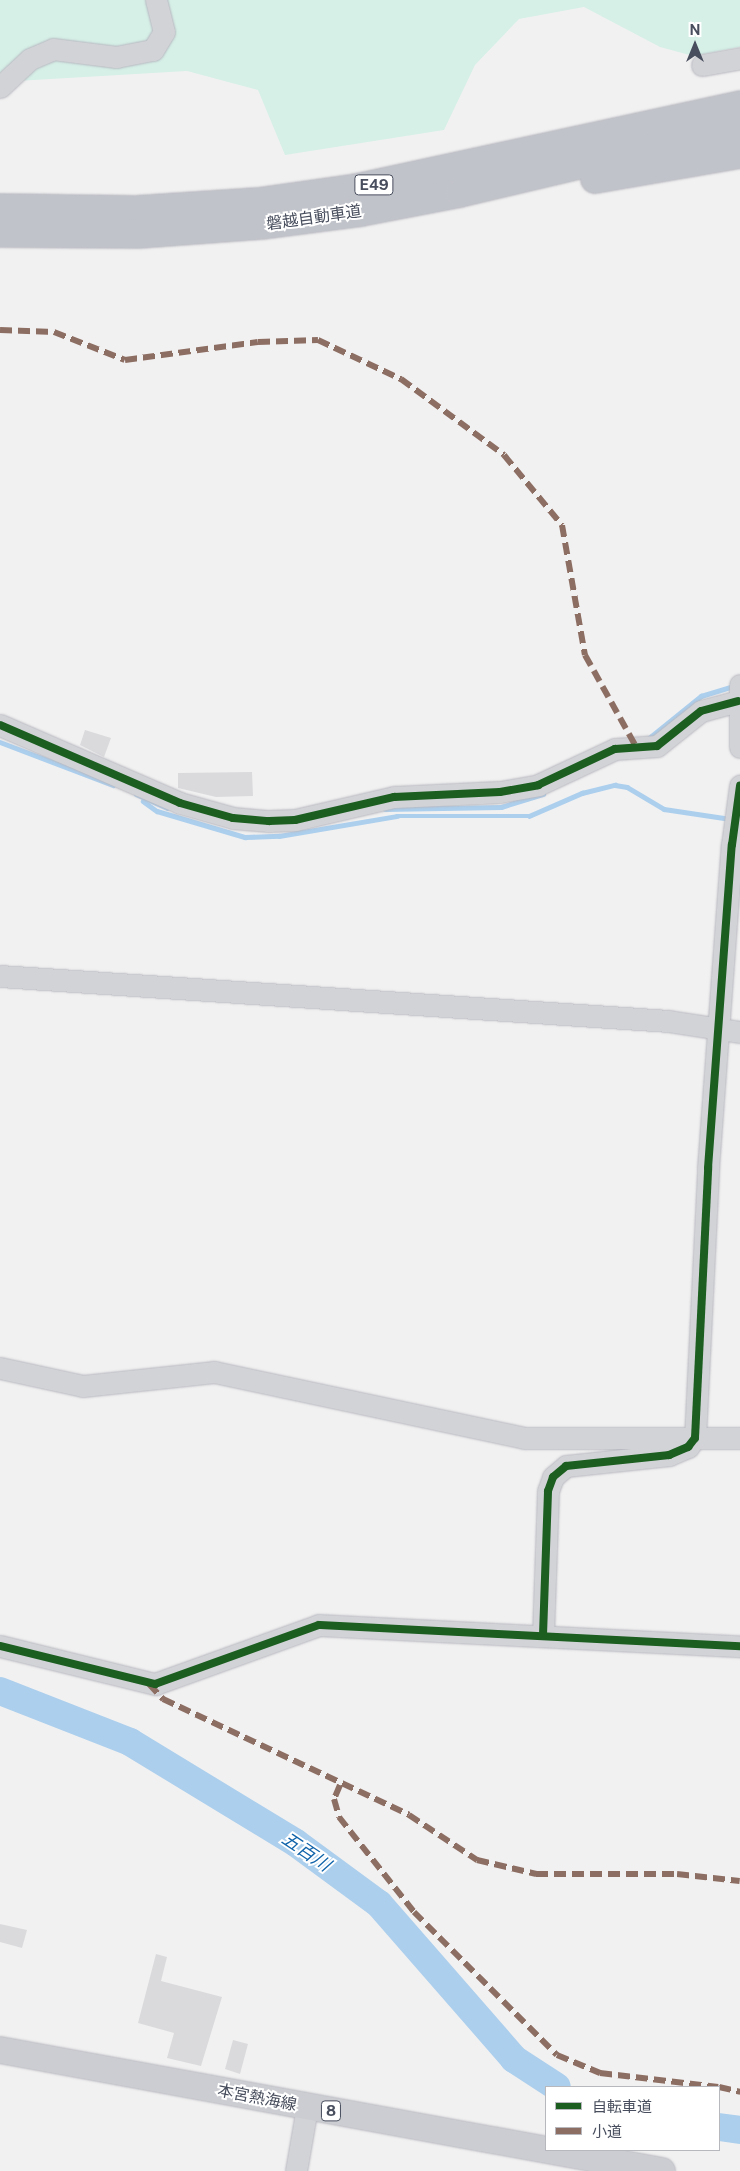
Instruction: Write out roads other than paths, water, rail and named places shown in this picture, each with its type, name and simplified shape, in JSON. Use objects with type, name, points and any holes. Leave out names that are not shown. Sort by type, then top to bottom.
[{"type":"highway","name":"磐越自動車道","points":[[0,208],[145,210],[347,190],[740,105]]},
{"type":"highway","name":"磐越自動車道","points":[[0,233],[138,234],[226,228],[361,212],[460,193],[740,127]]},
{"type":"highway","points":[[460,193],[594,179],[740,154]]},
{"type":"main road","name":"本宮熱海線","points":[[0,2050],[545,2150]]},
{"type":"main road","name":"本宮熱海線","points":[[551,2151],[662,2171]]},
{"type":"street","points":[[0,87],[30,59],[53,49],[116,57],[153,50],[164,32],[156,0]]},
{"type":"street","points":[[702,65],[740,58]]},
{"type":"street","points":[[0,725],[180,803],[233,818],[269,821],[295,820],[394,797],[485,793],[538,785],[615,749],[657,746],[701,711],[739,693],[740,747]]},
{"type":"street","points":[[543,1635],[548,1491],[553,1477],[566,1466],[669,1455],[688,1447],[695,1438],[718,1030],[740,786]]},
{"type":"street","points":[[0,976],[668,1021],[740,1032]]},
{"type":"street","points":[[0,1368],[83,1386],[214,1372],[524,1438],[740,1438]]},
{"type":"street","points":[[0,1646],[155,1684],[319,1625],[740,1646]]},
{"type":"street","points":[[296,2171],[307,2107]]},
{"type":"waterway","points":[[649,738],[701,696],[734,686]]},
{"type":"waterway","points":[[0,742],[113,785]]},
{"type":"waterway","points":[[143,801],[157,811],[245,837],[279,836],[397,816],[529,816],[582,793],[615,785],[627,787],[664,809],[730,819]]},
{"type":"waterway","points":[[136,794],[167,808]]},
{"type":"waterway","points":[[385,809],[501,807],[543,794]]},
{"type":"waterway","name":"五百川","points":[[0,1691],[130,1742],[296,1843],[379,1904],[514,2059],[555,2086]]},
{"type":"waterway","name":"五百川","points":[[720,2127],[740,2130]]}]
